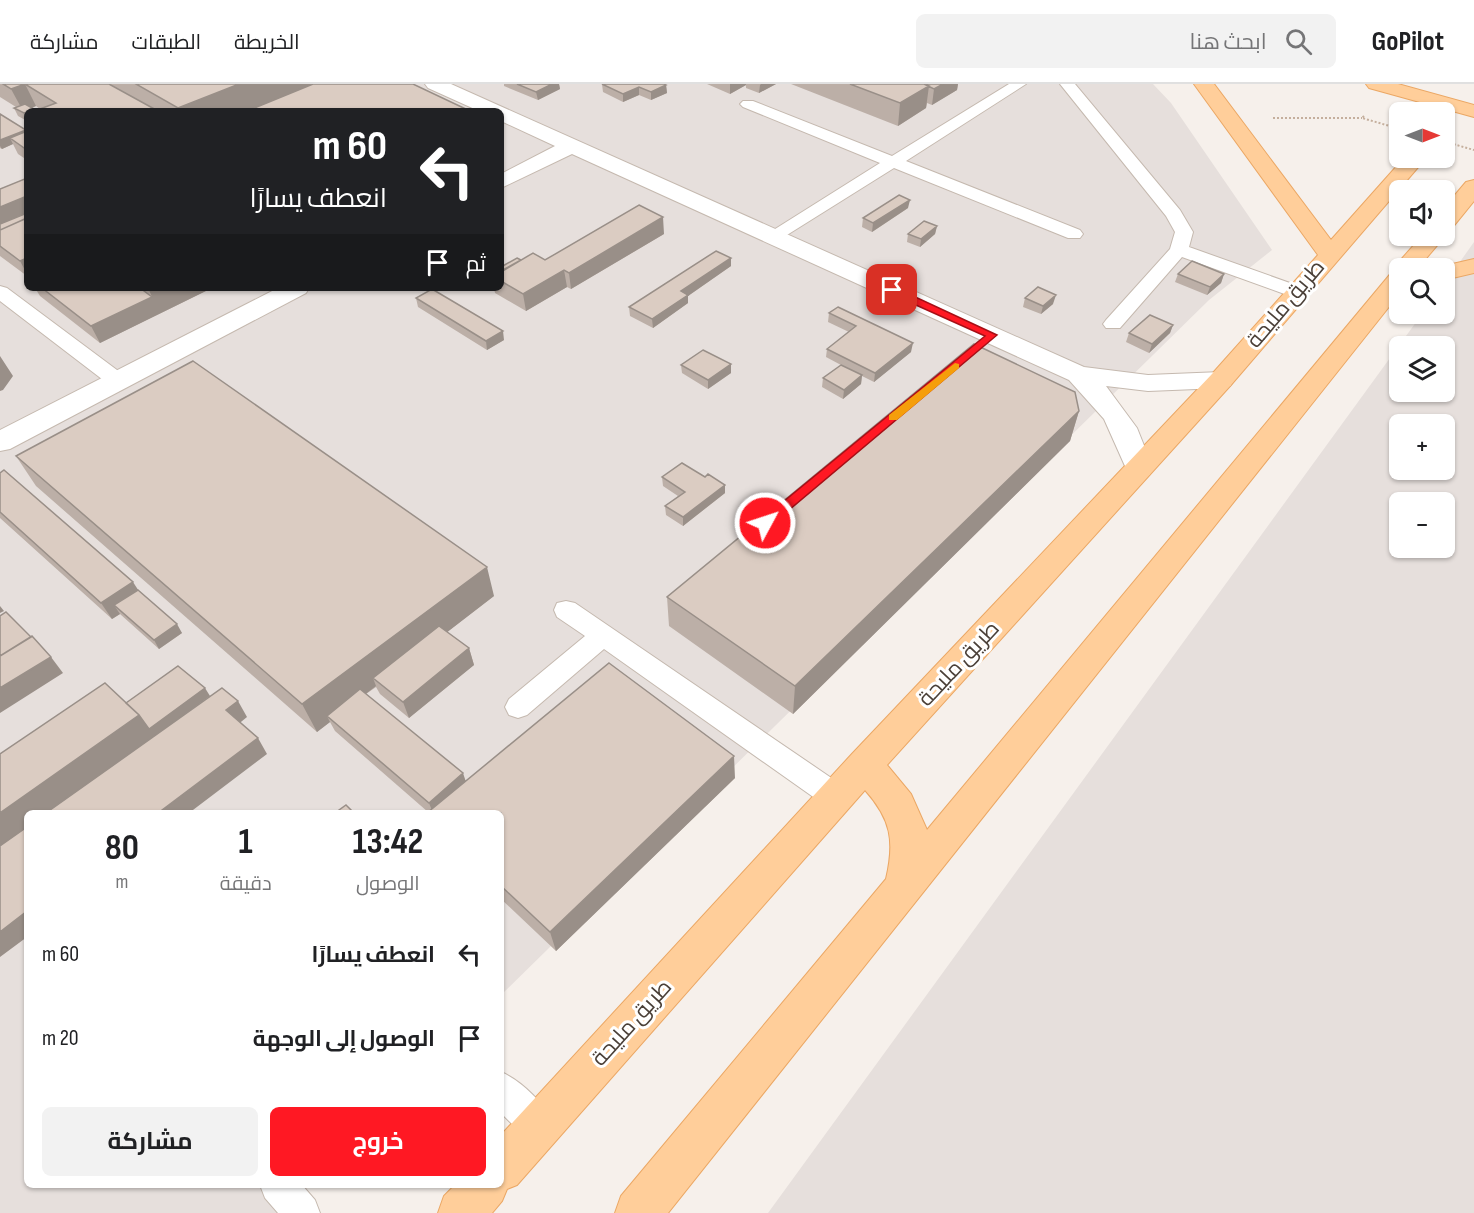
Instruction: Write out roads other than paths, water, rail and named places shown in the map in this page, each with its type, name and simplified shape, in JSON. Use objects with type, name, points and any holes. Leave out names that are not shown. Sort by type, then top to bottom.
[{"type":"main road","points":[[1204,84],[1329,254]]},
{"type":"main road","points":[[1376,84],[1470,105]]},
{"type":"main road","points":[[1455,117],[1470,105]]},
{"type":"main road","name":"طريق مليحة","points":[[504,1165],[864,766],[1221,380],[1406,168]]},
{"type":"main road","points":[[1455,210],[1474,187]]},
{"type":"main road","points":[[1415,258],[1425,246]]},
{"type":"main road","points":[[1455,270],[1474,266]]},
{"type":"main road","points":[[638,1213],[1389,294]]},
{"type":"main road","points":[[864,766],[885,785],[896,800],[910,832],[911,860],[904,886]]},
{"type":"main road","points":[[461,1213],[483,1188]]},
{"type":"street","points":[[435,84],[488,108]]},
{"type":"street","points":[[504,115],[1078,374],[1148,384],[1221,380]]},
{"type":"street","points":[[504,180],[572,146]]},
{"type":"street","points":[[0,442],[291,291]]},
{"type":"street","points":[[1078,374],[1096,390],[1124,426],[1139,468]]},
{"type":"lane","points":[[773,236],[1018,84]]},
{"type":"lane","points":[[1067,84],[1180,223],[1184,232],[1179,250],[1113,324]]},
{"type":"lane","points":[[748,104],[1074,234]]},
{"type":"lane","points":[[1179,250],[1297,292]]},
{"type":"lane","points":[[0,292],[118,381]]},
{"type":"lane","points":[[974,350],[992,335]]},
{"type":"lane","points":[[566,610],[836,797]]},
{"type":"lane","points":[[518,707],[602,636]]},
{"type":"lane","points":[[504,1092],[539,1127]]},
{"type":"lane","points":[[281,1188],[302,1213]]}]
